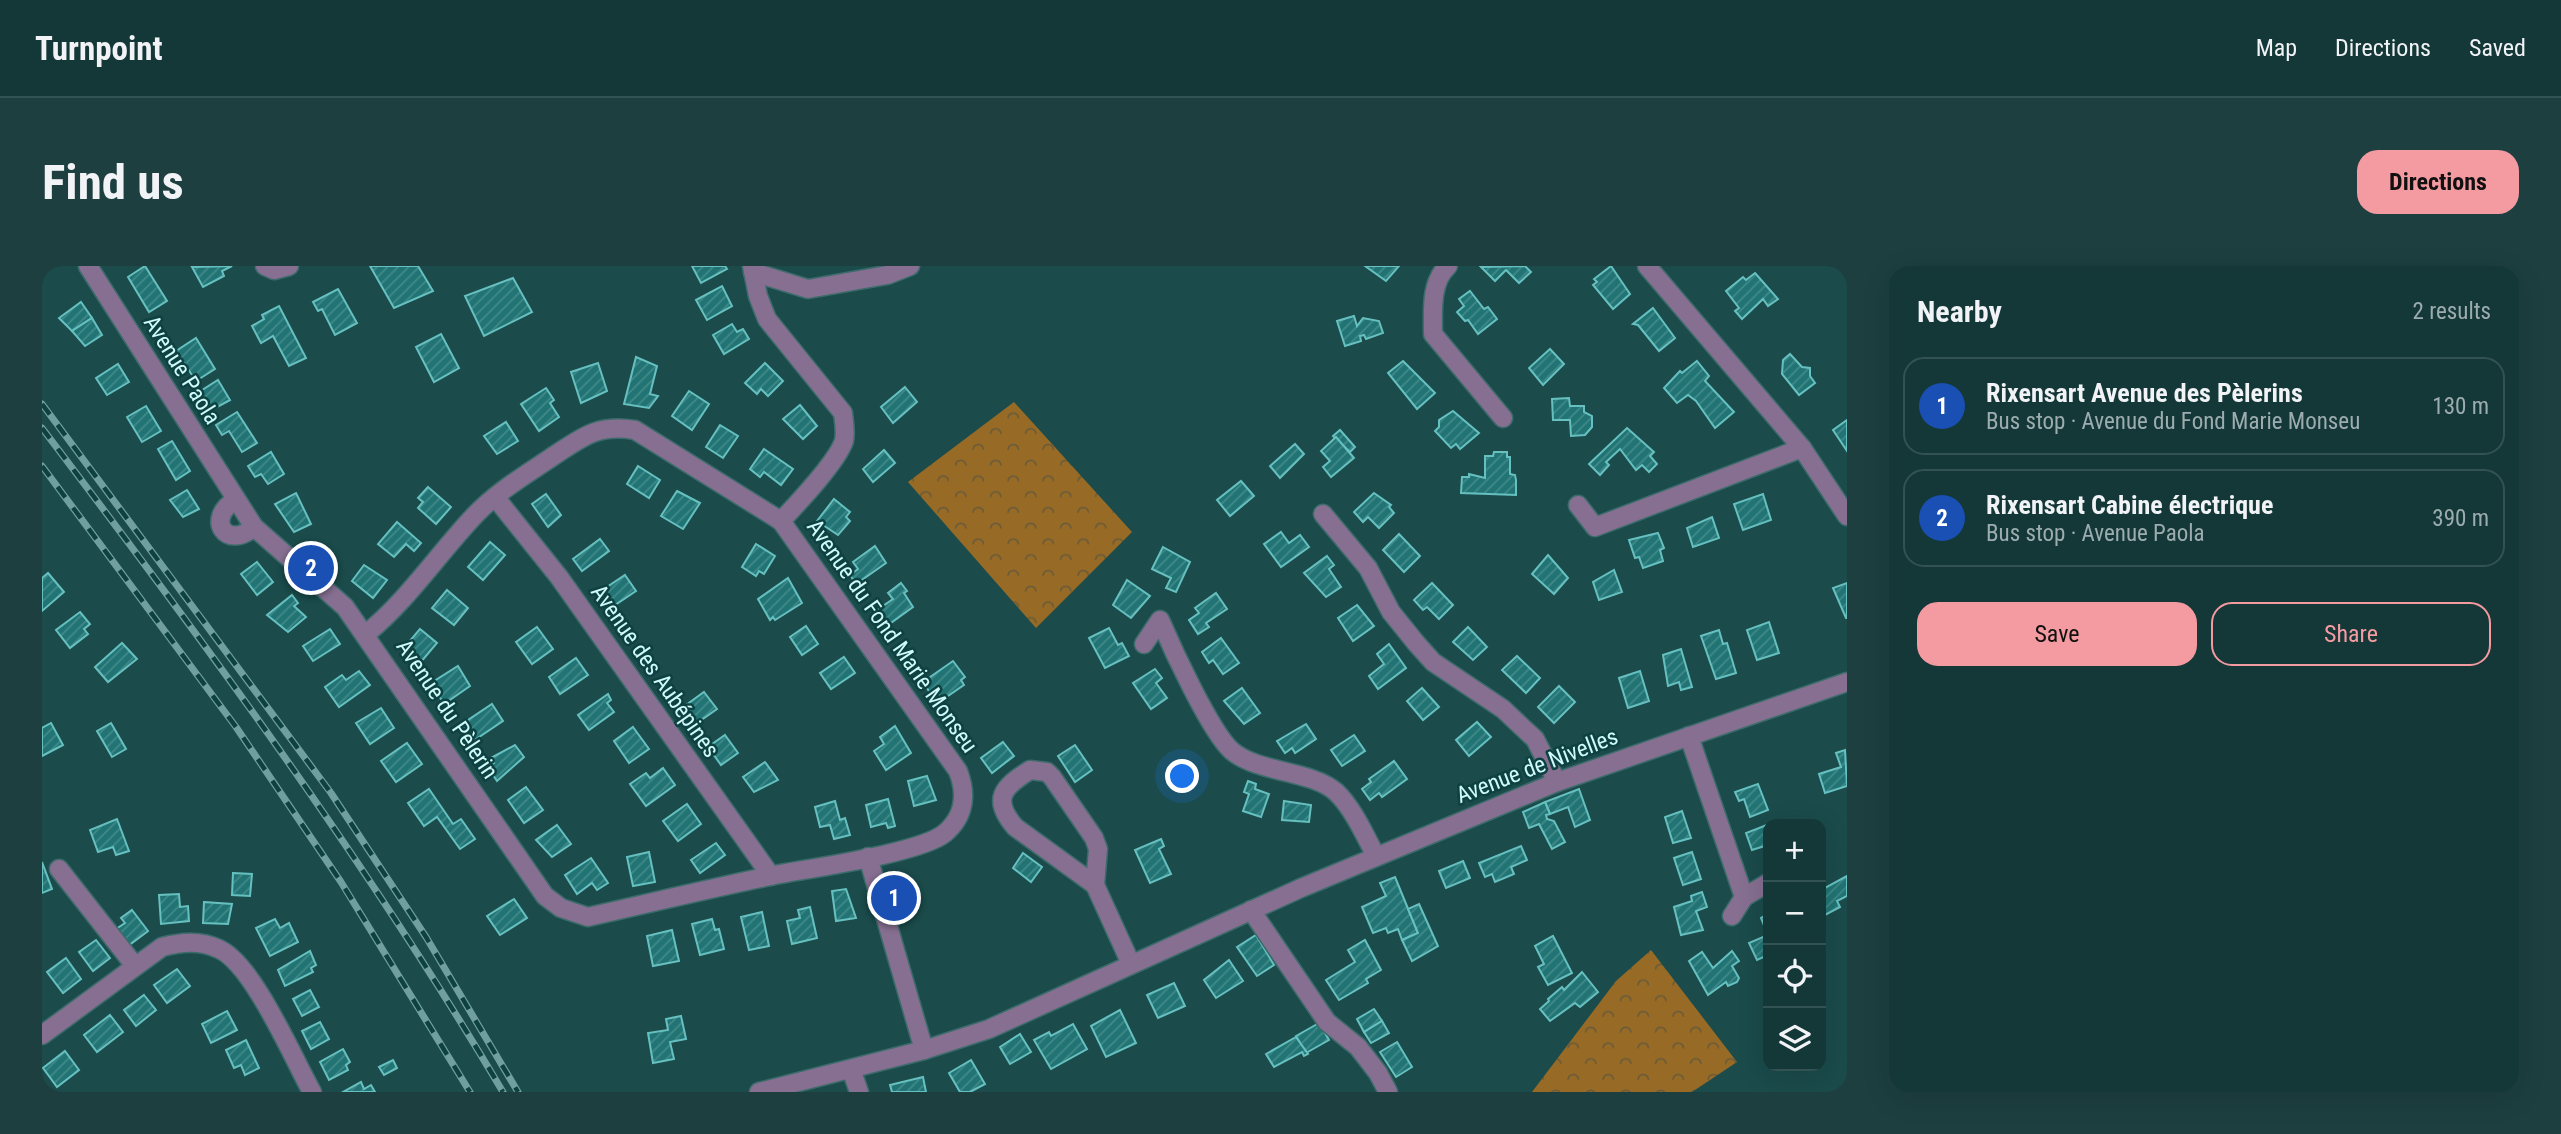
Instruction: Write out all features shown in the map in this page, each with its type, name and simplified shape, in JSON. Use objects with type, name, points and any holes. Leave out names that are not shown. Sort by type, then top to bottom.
[{"type":"street","name":"Avenue Paola","points":[[88,266],[254,527],[329,592],[366,634]]},
{"type":"street","name":"Avenue du Fond Marie Monseu","points":[[752,269],[808,289],[887,275],[910,266]]},
{"type":"street","points":[[1448,266],[1442,271],[1433,299],[1433,334],[1503,418]]},
{"type":"street","points":[[1647,266],[1802,448],[1847,516]]},
{"type":"street","name":"Avenue du Fond Marie Monseu","points":[[752,269],[767,319],[843,413],[846,430],[843,444],[805,496],[781,521],[958,771],[964,785],[961,813],[942,835],[868,857]]},
{"type":"street","name":"Avenue du Pèlerin","points":[[781,521],[635,430],[614,427],[594,430],[512,482],[495,497],[476,514],[387,618],[366,634],[545,896],[561,908],[588,917],[868,857]]},
{"type":"street","points":[[1578,505],[1595,527],[1802,448]]},
{"type":"street","name":"Avenue des Aubépines","points":[[495,497],[559,578],[771,876]]},
{"type":"street","points":[[235,500],[223,511],[220,518],[223,531],[233,536],[241,536],[254,527]]},
{"type":"street","points":[[1323,514],[1368,568],[1386,604],[1416,643],[1433,662],[1503,709],[1535,739],[1557,782]]},
{"type":"street","points":[[1144,644],[1160,620],[1208,715],[1230,750],[1255,762],[1330,787],[1343,801],[1376,856]]},
{"type":"street","name":"Avenue de Nivelles","points":[[759,1092],[924,1050],[989,1029],[1251,910],[1557,782],[1847,682]]},
{"type":"street","points":[[1689,736],[1744,897]]},
{"type":"street","points":[[1095,885],[1031,839],[1005,815],[1001,800],[1003,792],[1020,776],[1030,770],[1040,770],[1052,777],[1098,849],[1095,885],[1131,964]]},
{"type":"street","points":[[868,857],[924,1050]]},
{"type":"street","points":[[59,870],[135,966]]},
{"type":"street","points":[[1732,916],[1744,897],[1763,886]]},
{"type":"street","points":[[1251,910],[1327,1022],[1367,1057],[1388,1092]]},
{"type":"street","points":[[42,1035],[162,947],[181,942],[202,943],[222,950],[241,966],[312,1092]]},
{"type":"street","points":[[851,1069],[859,1092]]},
{"type":"green space","points":[[1014,402],[1132,532],[1036,628],[908,482]]},
{"type":"green space","points":[[1651,950],[1737,1062],[1692,1092],[1532,1092],[1616,981]]},
{"type":"building","points":[[145,266],[167,301],[149,312],[128,277]]},
{"type":"building","points":[[232,266],[222,271],[224,276],[203,287],[192,267]]},
{"type":"building","points":[[370,266],[418,266],[433,291],[394,308]]},
{"type":"building","points":[[692,266],[725,266],[727,269],[701,283]]},
{"type":"building","points":[[1365,266],[1399,266],[1386,281]]},
{"type":"building","points":[[1525,266],[1531,272],[1519,283],[1506,270],[1495,281],[1481,267]]},
{"type":"building","points":[[1611,266],[1630,294],[1613,309],[1593,285],[1597,282],[1594,279]]},
{"type":"building","points":[[1755,273],[1778,299],[1768,306],[1763,299],[1742,319],[1735,311],[1739,308],[1726,291],[1743,277],[1746,280]]},
{"type":"building","points":[[513,278],[532,312],[484,336],[465,296]]},
{"type":"building","points":[[722,286],[732,306],[707,320],[696,300]]},
{"type":"building","points":[[338,289],[357,323],[335,335],[322,309],[318,311],[313,302]]},
{"type":"building","points":[[1470,291],[1484,309],[1488,307],[1497,319],[1478,334],[1468,320],[1465,321],[1457,312],[1464,306],[1459,299]]},
{"type":"building","points":[[81,302],[92,318],[72,331],[59,318]]},
{"type":"building","points":[[279,306],[306,358],[289,366],[273,336],[261,343],[252,326],[264,319],[262,315]]},
{"type":"building","points":[[1653,308],[1675,338],[1659,351],[1638,325],[1633,324]]},
{"type":"building","points":[[1354,316],[1357,326],[1363,318],[1379,321],[1383,333],[1366,339],[1364,335],[1360,336],[1361,341],[1345,346],[1337,321]]},
{"type":"building","points":[[92,318],[102,335],[85,346],[72,331]]},
{"type":"building","points":[[732,324],[737,332],[743,329],[749,339],[724,354],[713,335]]},
{"type":"building","points":[[441,334],[459,368],[434,382],[416,347]]},
{"type":"building","points":[[196,338],[215,369],[196,381],[176,351]]},
{"type":"building","points":[[1550,349],[1564,364],[1543,385],[1529,368]]},
{"type":"building","points":[[1790,354],[1802,367],[1810,368],[1810,376],[1815,383],[1799,395],[1782,374],[1783,360]]},
{"type":"building","points":[[636,357],[657,366],[650,394],[658,396],[649,408],[624,404]]},
{"type":"building","points":[[1403,361],[1435,393],[1417,409],[1388,373]]},
{"type":"building","points":[[1697,361],[1709,376],[1705,381],[1734,412],[1715,428],[1696,401],[1688,395],[1677,403],[1664,388],[1680,371],[1682,373]]},
{"type":"building","points":[[598,363],[607,391],[581,403],[571,372]]},
{"type":"building","points":[[765,363],[783,381],[768,396],[761,389],[757,394],[745,383]]},
{"type":"building","points":[[118,364],[129,382],[107,395],[96,378]]},
{"type":"building","points":[[218,380],[230,400],[210,411],[199,392]]},
{"type":"building","points":[[905,387],[917,402],[893,423],[881,407]]},
{"type":"building","points":[[546,388],[554,400],[550,403],[559,417],[539,431],[521,404]]},
{"type":"building","points":[[689,391],[709,404],[692,430],[672,416]]},
{"type":"building","points":[[1569,398],[1570,406],[1584,406],[1584,412],[1592,416],[1592,427],[1585,435],[1571,436],[1570,420],[1553,420],[1552,399]]},
{"type":"building","points":[[800,405],[817,426],[803,439],[783,419]]},
{"type":"building","points":[[146,406],[161,431],[142,442],[127,417]]},
{"type":"building","points":[[1453,411],[1479,433],[1460,449],[1456,444],[1451,448],[1435,431],[1439,427],[1439,420]]},
{"type":"building","points":[[237,412],[257,443],[242,452],[229,431],[222,435],[216,425]]},
{"type":"building","points":[[1847,420],[1847,451],[1833,430]]},
{"type":"building","points":[[506,422],[518,441],[497,454],[484,436]]},
{"type":"building","points":[[720,425],[738,436],[723,458],[706,447]]},
{"type":"building","points":[[1627,428],[1654,452],[1650,456],[1657,464],[1649,472],[1642,465],[1636,470],[1620,449],[1606,462],[1609,465],[1600,475],[1589,464]]},
{"type":"building","points":[[1340,430],[1355,447],[1350,452],[1333,436]]},
{"type":"building","points":[[1336,437],[1354,458],[1331,477],[1323,467],[1330,461],[1321,451]]},
{"type":"building","points":[[172,441],[190,471],[176,480],[158,449]]},
{"type":"building","points":[[1295,444],[1304,454],[1280,478],[1270,466]]},
{"type":"building","points":[[764,449],[793,469],[781,485],[764,472],[760,477],[750,469]]},
{"type":"building","points":[[884,450],[895,463],[873,482],[863,469]]},
{"type":"building","points":[[271,452],[284,474],[268,484],[261,474],[255,477],[248,466]]},
{"type":"building","points":[[1494,452],[1507,452],[1507,457],[1510,457],[1510,474],[1515,475],[1516,495],[1461,493],[1462,477],[1469,477],[1469,474],[1485,478],[1485,456],[1493,456]]},
{"type":"building","points":[[638,466],[660,480],[649,498],[627,484]]},
{"type":"building","points":[[1241,481],[1254,496],[1230,516],[1217,500]]},
{"type":"building","points":[[428,487],[451,507],[436,524],[418,508],[423,502],[418,498]]},
{"type":"building","points":[[187,490],[199,509],[183,517],[170,500]]},
{"type":"building","points":[[677,491],[700,503],[683,529],[661,516]]},
{"type":"building","points":[[296,493],[311,524],[294,532],[275,504]]},
{"type":"building","points":[[1374,493],[1391,505],[1389,507],[1394,513],[1379,528],[1368,517],[1363,522],[1354,512]]},
{"type":"building","points":[[546,494],[561,515],[548,527],[532,504]]},
{"type":"building","points":[[1763,494],[1771,520],[1743,530],[1734,504]]},
{"type":"building","points":[[834,499],[850,512],[846,517],[850,521],[838,535],[817,521]]},
{"type":"building","points":[[1712,517],[1719,538],[1693,547],[1687,528]]},
{"type":"building","points":[[397,522],[421,543],[414,551],[406,544],[394,557],[378,544]]},
{"type":"building","points":[[1281,532],[1289,543],[1300,535],[1309,547],[1281,567],[1264,544]]},
{"type":"building","points":[[1658,533],[1664,548],[1660,550],[1663,561],[1643,568],[1639,557],[1635,558],[1629,540]]},
{"type":"building","points":[[1399,534],[1420,556],[1404,572],[1383,550]]},
{"type":"building","points":[[600,539],[609,551],[582,571],[573,559]]},
{"type":"building","points":[[490,542],[505,555],[483,580],[468,567]]},
{"type":"building","points":[[756,544],[775,556],[764,574],[759,571],[756,576],[742,567]]},
{"type":"building","points":[[875,546],[886,563],[856,584],[850,575],[858,569],[853,562]]},
{"type":"building","points":[[1163,547],[1190,562],[1176,592],[1166,588],[1171,578],[1152,569]]},
{"type":"building","points":[[1548,555],[1568,578],[1554,594],[1532,574]]},
{"type":"building","points":[[1327,556],[1334,565],[1329,569],[1341,587],[1326,597],[1304,573]]},
{"type":"building","points":[[257,562],[273,582],[257,595],[241,574]]},
{"type":"building","points":[[364,565],[387,580],[373,598],[352,581]]},
{"type":"building","points":[[1614,570],[1622,592],[1599,600],[1593,582]]},
{"type":"building","points":[[48,573],[64,592],[42,611],[42,578]]},
{"type":"building","points":[[625,575],[636,591],[612,607],[601,591]]},
{"type":"building","points":[[788,578],[802,603],[775,620],[773,617],[770,620],[758,599]]},
{"type":"building","points":[[1127,580],[1150,596],[1131,618],[1113,605]]},
{"type":"building","points":[[901,583],[913,607],[888,625],[877,610],[893,599],[888,593]]},
{"type":"building","points":[[1432,583],[1453,605],[1439,619],[1427,607],[1423,610],[1414,600]]},
{"type":"building","points":[[1847,583],[1847,618],[1846,618],[1833,588]]},
{"type":"building","points":[[447,590],[468,608],[454,625],[432,608]]},
{"type":"building","points":[[1216,593],[1227,609],[1206,623],[1209,627],[1198,634],[1189,620],[1199,613],[1195,608]]},
{"type":"building","points":[[292,595],[298,603],[294,606],[306,617],[288,632],[267,615]]},
{"type":"building","points":[[1357,605],[1374,626],[1353,641],[1338,618]]},
{"type":"building","points":[[80,612],[90,624],[84,629],[88,634],[70,648],[56,630]]},
{"type":"building","points":[[1769,622],[1779,653],[1757,660],[1747,630]]},
{"type":"building","points":[[806,626],[818,644],[802,655],[790,637]]},
{"type":"building","points":[[537,627],[553,649],[532,664],[516,642]]},
{"type":"building","points":[[1468,627],[1487,647],[1473,660],[1453,642]]},
{"type":"building","points":[[1109,628],[1118,645],[1122,643],[1129,656],[1105,668],[1089,638]]},
{"type":"building","points":[[330,629],[340,644],[313,661],[303,646]]},
{"type":"building","points":[[420,629],[437,643],[420,663],[403,649]]},
{"type":"building","points":[[1719,630],[1723,644],[1727,643],[1736,673],[1716,679],[1701,636]]},
{"type":"building","points":[[1221,638],[1239,663],[1223,674],[1213,660],[1209,663],[1202,652]]},
{"type":"building","points":[[122,643],[137,659],[108,682],[95,667]]},
{"type":"building","points":[[1389,644],[1406,668],[1378,689],[1369,676],[1384,664],[1377,654]]},
{"type":"building","points":[[1681,649],[1692,687],[1681,690],[1679,682],[1668,686],[1663,655]]},
{"type":"building","points":[[1517,656],[1540,678],[1526,693],[1502,670]]},
{"type":"building","points":[[844,657],[855,673],[831,689],[820,673]]},
{"type":"building","points":[[576,658],[588,675],[560,694],[549,677]]},
{"type":"building","points":[[953,661],[965,677],[961,680],[964,685],[942,700],[939,695],[934,699],[923,682]]},
{"type":"building","points":[[458,666],[470,686],[444,704],[431,683]]},
{"type":"building","points":[[1155,669],[1162,678],[1156,683],[1167,698],[1151,709],[1133,683]]},
{"type":"building","points":[[359,671],[370,685],[339,707],[325,687],[342,675],[346,680]]},
{"type":"building","points":[[1640,671],[1649,701],[1628,708],[1619,678]]},
{"type":"building","points":[[1559,686],[1575,702],[1554,723],[1538,707]]},
{"type":"building","points":[[1242,688],[1260,713],[1244,724],[1224,701]]},
{"type":"building","points":[[1422,688],[1439,707],[1423,720],[1407,701]]},
{"type":"building","points":[[704,692],[717,709],[694,725],[682,708]]},
{"type":"building","points":[[608,694],[611,700],[607,703],[614,712],[589,730],[578,715]]},
{"type":"building","points":[[492,704],[503,721],[470,743],[459,726]]},
{"type":"building","points":[[381,708],[394,728],[370,744],[356,723]]},
{"type":"building","points":[[1477,722],[1491,737],[1469,756],[1456,740]]},
{"type":"building","points":[[51,723],[63,745],[42,756],[42,728]]},
{"type":"building","points":[[111,723],[126,749],[112,757],[97,731]]},
{"type":"building","points":[[1306,724],[1316,739],[1295,753],[1292,748],[1285,753],[1277,741]]},
{"type":"building","points":[[895,726],[911,753],[886,770],[874,751],[884,744],[880,737]]},
{"type":"building","points":[[633,727],[649,749],[629,763],[614,741]]},
{"type":"building","points":[[725,735],[738,753],[721,765],[708,747]]},
{"type":"building","points":[[1354,735],[1365,751],[1342,766],[1331,750]]},
{"type":"building","points":[[1003,742],[1014,756],[992,773],[981,758]]},
{"type":"building","points":[[407,743],[422,764],[396,782],[381,761]]},
{"type":"building","points":[[515,745],[524,757],[497,781],[488,767],[494,763],[491,758]]},
{"type":"building","points":[[1075,745],[1092,770],[1075,782],[1058,756]]},
{"type":"building","points":[[1845,750],[1847,786],[1825,793],[1819,774],[1841,767],[1836,753]]},
{"type":"building","points":[[1394,761],[1407,779],[1382,797],[1379,793],[1370,800],[1362,789],[1371,782],[1369,779]]},
{"type":"building","points":[[765,762],[778,780],[754,792],[743,777]]},
{"type":"building","points":[[663,768],[675,785],[646,806],[630,784],[646,773],[650,778]]},
{"type":"building","points":[[927,776],[936,800],[914,806],[908,781]]},
{"type":"building","points":[[1248,781],[1256,784],[1255,789],[1269,794],[1261,817],[1243,811],[1249,794],[1244,792]]},
{"type":"building","points":[[1758,784],[1768,810],[1750,817],[1744,799],[1739,801],[1735,792]]},
{"type":"building","points":[[526,787],[543,810],[524,823],[508,800]]},
{"type":"building","points":[[429,789],[453,824],[461,819],[475,839],[460,849],[437,817],[424,826],[408,803]]},
{"type":"building","points":[[1579,789],[1590,820],[1575,827],[1568,807],[1550,814],[1545,802]]},
{"type":"building","points":[[888,799],[895,826],[888,828],[886,823],[871,827],[866,805]]},
{"type":"building","points":[[835,801],[840,820],[845,818],[850,835],[834,839],[830,825],[820,827],[815,807]]},
{"type":"building","points":[[1284,801],[1311,805],[1309,822],[1282,820]]},
{"type":"building","points":[[1545,802],[1550,814],[1546,815],[1547,819],[1554,821],[1565,842],[1552,849],[1539,824],[1529,828],[1523,812]]},
{"type":"building","points":[[687,804],[701,824],[678,841],[663,821]]},
{"type":"building","points":[[1682,811],[1691,838],[1673,843],[1665,817]]},
{"type":"building","points":[[117,819],[129,851],[116,855],[113,847],[98,852],[90,830]]},
{"type":"building","points":[[557,825],[571,844],[552,857],[536,840]]},
{"type":"building","points":[[1763,827],[1763,847],[1752,850],[1746,833]]},
{"type":"building","points":[[1161,839],[1164,846],[1159,849],[1171,874],[1150,883],[1135,850]]},
{"type":"building","points":[[716,843],[725,855],[700,873],[691,860]]},
{"type":"building","points":[[1521,846],[1527,860],[1511,867],[1514,874],[1495,882],[1492,874],[1485,877],[1479,863]]},
{"type":"building","points":[[649,852],[655,882],[633,886],[627,857]]},
{"type":"building","points":[[1692,852],[1701,879],[1683,885],[1674,858]]},
{"type":"building","points":[[1023,853],[1042,867],[1031,882],[1013,868]]},
{"type":"building","points":[[591,858],[608,883],[597,890],[592,883],[577,894],[565,875]]},
{"type":"building","points":[[1463,861],[1470,878],[1446,888],[1439,871]]},
{"type":"building","points":[[42,862],[52,889],[42,893]]},
{"type":"building","points":[[233,873],[252,874],[250,896],[232,895]]},
{"type":"building","points":[[1847,876],[1847,896],[1837,901],[1840,907],[1826,914],[1826,887]]},
{"type":"building","points":[[1395,877],[1418,933],[1402,940],[1398,929],[1388,933],[1386,928],[1373,933],[1362,907],[1386,896],[1380,883]]},
{"type":"building","points":[[846,889],[856,918],[836,921],[832,891]]},
{"type":"building","points":[[1702,892],[1707,907],[1696,911],[1703,930],[1681,935],[1674,907],[1692,901],[1691,896]]},
{"type":"building","points":[[179,894],[180,907],[188,906],[189,921],[161,924],[159,895]]},
{"type":"building","points":[[514,899],[527,918],[500,935],[487,916]]},
{"type":"building","points":[[204,902],[232,904],[228,924],[203,923]]},
{"type":"building","points":[[1419,904],[1438,946],[1412,961],[1402,940],[1418,933],[1408,909]]},
{"type":"building","points":[[810,907],[817,938],[792,944],[787,921],[800,918],[798,910]]},
{"type":"building","points":[[132,910],[148,931],[128,946],[116,929],[125,923],[121,918]]},
{"type":"building","points":[[762,912],[769,946],[749,950],[741,917]]},
{"type":"building","points":[[275,919],[280,928],[289,923],[298,942],[270,956],[256,928]]},
{"type":"building","points":[[712,919],[715,930],[719,929],[724,949],[700,955],[692,924]]},
{"type":"building","points":[[672,930],[679,961],[653,966],[647,936]]},
{"type":"building","points":[[1256,935],[1274,965],[1257,976],[1237,947]]},
{"type":"building","points":[[1553,936],[1572,973],[1548,985],[1538,967],[1544,964],[1535,946]]},
{"type":"building","points":[[1763,937],[1763,957],[1757,960],[1749,943]]},
{"type":"building","points":[[96,940],[110,958],[93,971],[79,952]]},
{"type":"building","points":[[1365,940],[1381,970],[1366,979],[1368,983],[1339,1000],[1326,980],[1355,962],[1348,950]]},
{"type":"building","points":[[310,951],[316,965],[311,968],[313,972],[285,986],[278,970]]},
{"type":"building","points":[[1732,951],[1739,961],[1732,966],[1739,978],[1737,982],[1728,986],[1726,982],[1708,995],[1689,961],[1702,952],[1713,968]]},
{"type":"building","points":[[66,958],[81,979],[63,993],[47,972]]},
{"type":"building","points":[[1229,960],[1243,981],[1216,998],[1204,980]]},
{"type":"building","points":[[177,969],[190,986],[167,1003],[154,985]]},
{"type":"building","points":[[1582,972],[1598,992],[1580,1007],[1575,1003],[1550,1021],[1540,1009],[1548,999],[1562,987],[1564,990]]},
{"type":"building","points":[[1174,983],[1185,1006],[1158,1018],[1147,995]]},
{"type":"building","points":[[310,990],[319,1007],[302,1016],[293,999]]},
{"type":"building","points":[[144,995],[156,1010],[136,1026],[124,1010]]},
{"type":"building","points":[[1374,1009],[1382,1021],[1364,1032],[1357,1019]]},
{"type":"building","points":[[1120,1010],[1136,1043],[1106,1057],[1091,1026]]},
{"type":"building","points":[[227,1011],[237,1030],[211,1043],[202,1024]]},
{"type":"building","points":[[110,1015],[123,1032],[97,1052],[84,1035]]},
{"type":"building","points":[[681,1016],[686,1039],[670,1042],[674,1059],[653,1063],[648,1033],[668,1030],[666,1019]]},
{"type":"building","points":[[1382,1021],[1389,1033],[1371,1043],[1364,1032]]},
{"type":"building","points":[[320,1022],[329,1039],[311,1049],[302,1031]]},
{"type":"building","points":[[1319,1023],[1329,1040],[1306,1053],[1296,1036]]},
{"type":"building","points":[[1073,1024],[1087,1049],[1051,1069],[1034,1040],[1049,1032],[1051,1036]]},
{"type":"building","points":[[1020,1034],[1031,1052],[1010,1064],[1000,1047]]},
{"type":"building","points":[[1296,1037],[1308,1054],[1304,1056],[1302,1052],[1274,1067],[1266,1054]]},
{"type":"building","points":[[246,1040],[259,1068],[245,1075],[241,1065],[234,1068],[226,1050]]},
{"type":"building","points":[[1397,1042],[1412,1067],[1396,1077],[1380,1052]]},
{"type":"building","points":[[343,1049],[350,1062],[346,1065],[348,1070],[329,1080],[320,1062]]},
{"type":"building","points":[[65,1051],[79,1070],[57,1087],[43,1068]]},
{"type":"building","points":[[393,1060],[397,1068],[384,1075],[379,1067]]},
{"type":"building","points":[[971,1060],[985,1084],[970,1092],[960,1092],[949,1073]]},
{"type":"building","points":[[923,1077],[926,1092],[892,1092],[890,1085]]},
{"type":"building","points":[[361,1082],[364,1089],[371,1085],[375,1092],[343,1092]]},
{"type":"railway","points":[[42,404],[331,793],[426,937],[518,1092]]},
{"type":"railway","points":[[42,428],[282,753],[396,920],[503,1092]]},
{"type":"railway","points":[[42,466],[236,727],[341,882],[470,1092]]},
{"type":"place","name":"Rixensart Cabine électrique","points":[[311,568]]},
{"type":"place","name":"Rixensart Avenue des Pèlerins","points":[[894,898]]}]
